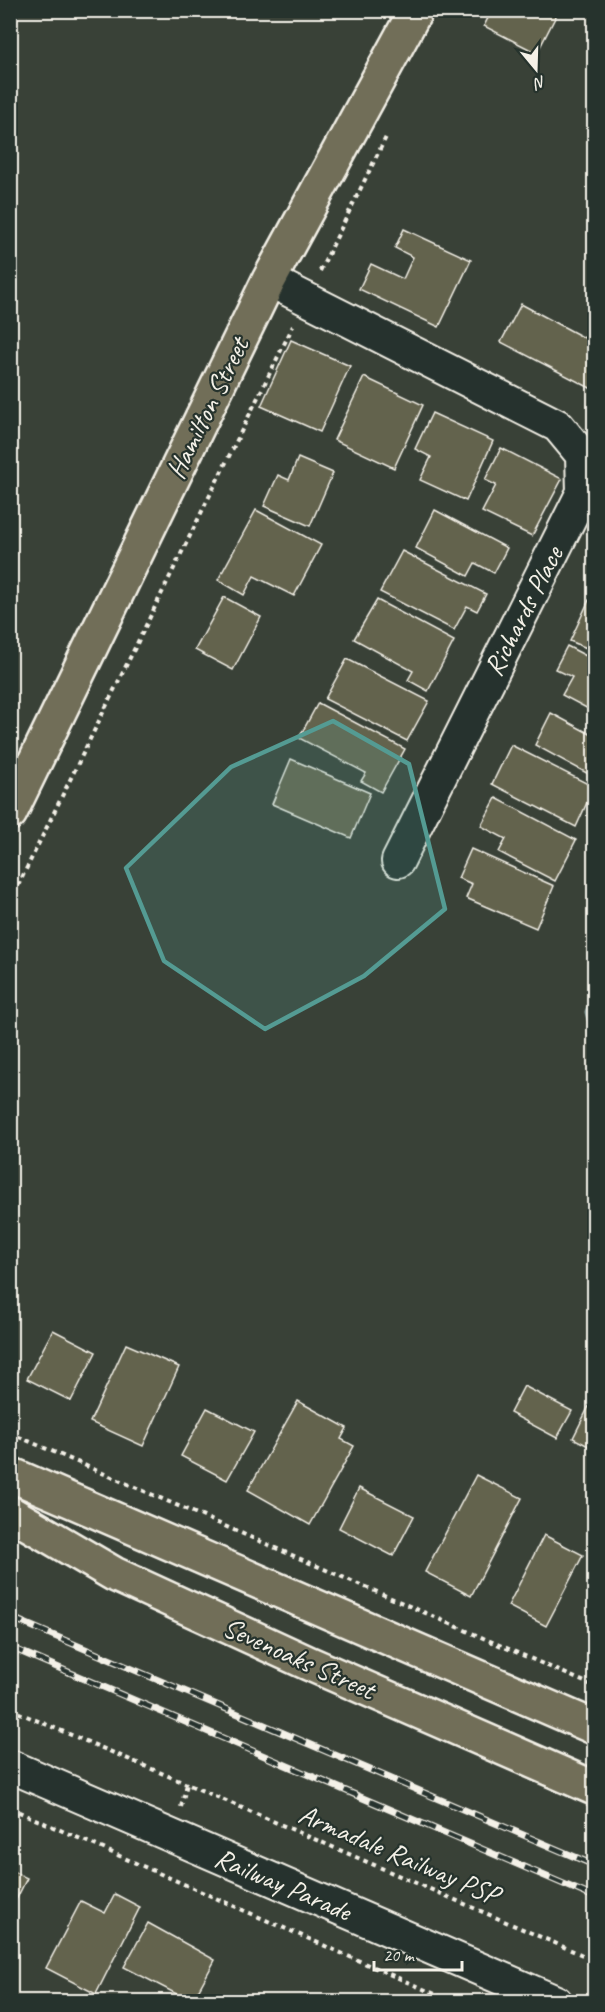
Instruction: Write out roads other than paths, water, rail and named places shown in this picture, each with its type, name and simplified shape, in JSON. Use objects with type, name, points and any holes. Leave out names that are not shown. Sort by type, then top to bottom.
[{"type":"main road","name":"Hamilton Street","points":[[10,813],[269,280],[416,10]]},
{"type":"main road","name":"Sevenoaks Street","points":[[10,1474],[594,1727]]},
{"type":"main road","name":"Sevenoaks Street","points":[[10,1513],[114,1574],[308,1663],[594,1788]]},
{"type":"street","name":"Richards Place","points":[[269,280],[558,426],[582,455],[583,492],[398,861]]},
{"type":"street","name":"Railway Parade","points":[[10,1766],[556,2001]]},
{"type":"waterway","points":[[594,1000],[589,1012],[594,1030]]},
{"type":"railway","points":[[10,1617],[594,1865]]},
{"type":"railway","points":[[10,1647],[594,1897]]}]
